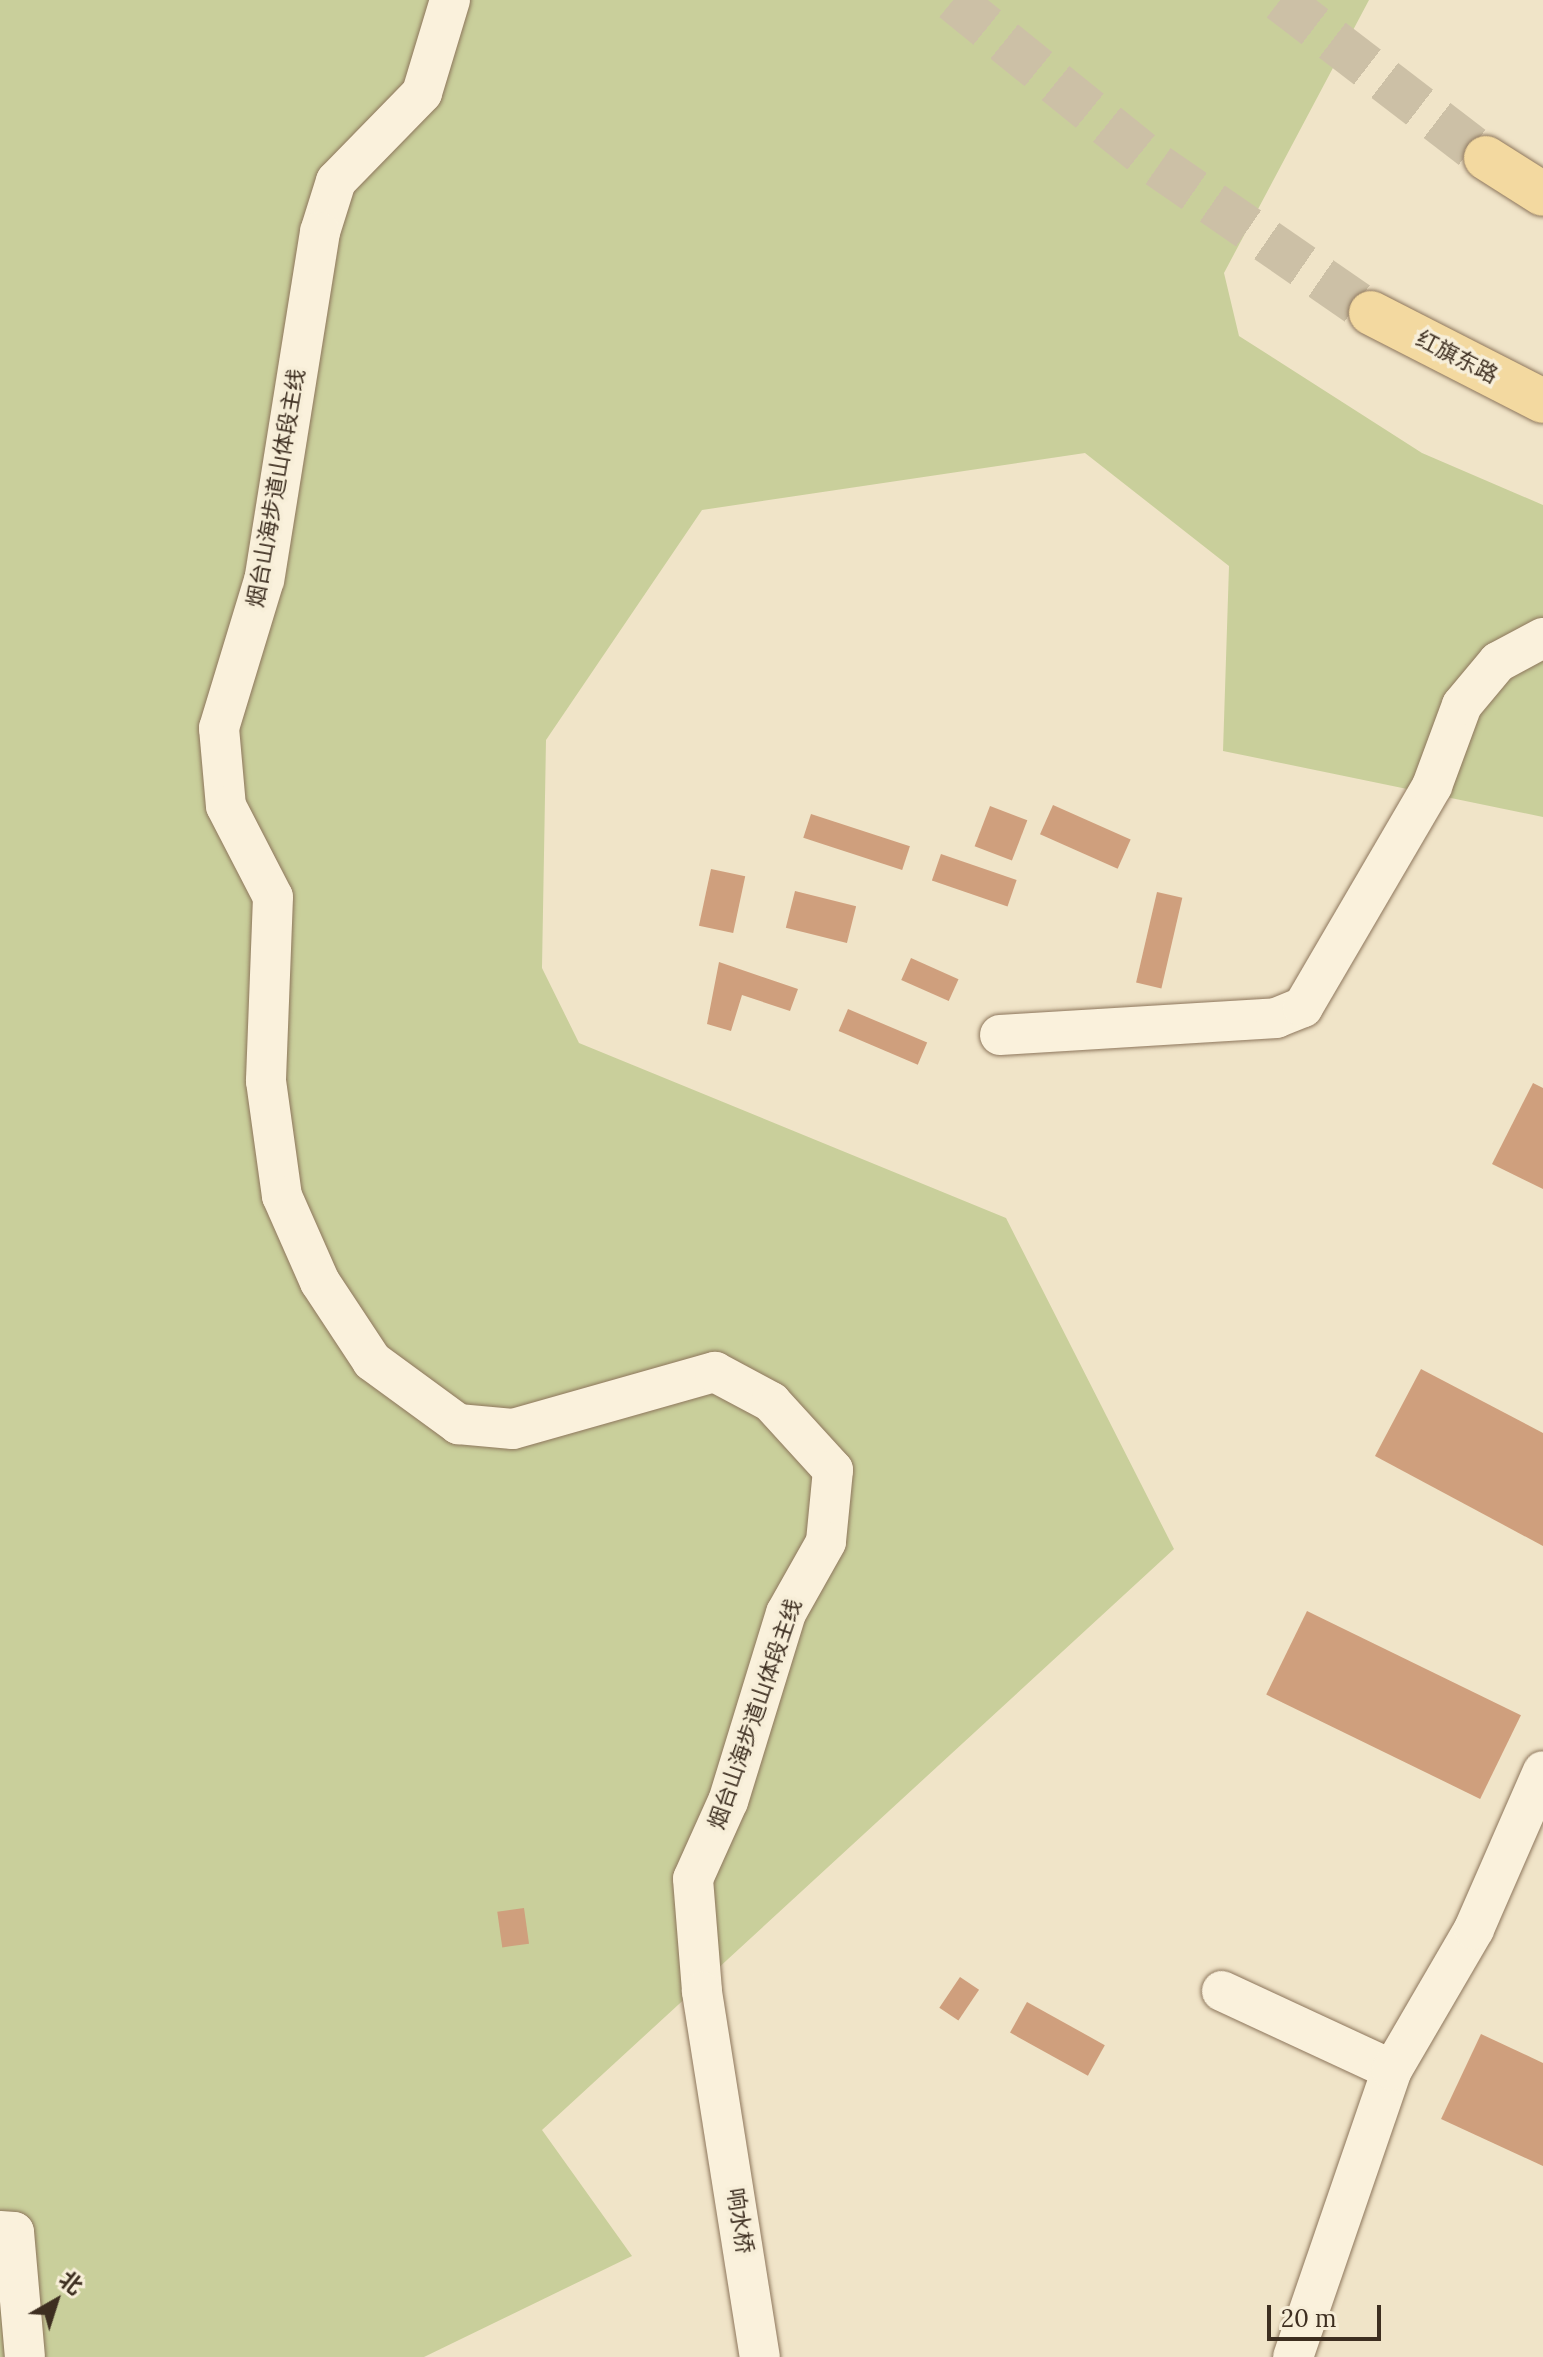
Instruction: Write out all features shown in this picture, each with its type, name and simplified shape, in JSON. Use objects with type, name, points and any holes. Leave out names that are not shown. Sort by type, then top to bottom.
[{"type":"main road","points":[[1486,158],[1543,194]]},
{"type":"main road","name":"红旗东路","points":[[1371,313],[1543,401]]},
{"type":"street","name":"烟台山海步道山体段主线","points":[[450,0],[422,93],[336,181],[320,232],[264,580],[219,728],[226,806],[273,897],[266,1081],[282,1196],[320,1282],[372,1361],[458,1424],[513,1429],[715,1372],[771,1402],[833,1470],[826,1542],[786,1613],[728,1801],[693,1879],[722,2114]]},
{"type":"street","points":[[1000,1035],[1276,1018],[1303,1007],[1432,786],[1462,705],[1498,662],[1543,638]]},
{"type":"street","points":[[1293,2357],[1392,2070],[1474,1929],[1543,1771]]},
{"type":"street","points":[[1222,1991],[1392,2070]]},
{"type":"street","name":"响水桥","points":[[722,2114],[759,2342]]},
{"type":"street","points":[[0,2231],[14,2232],[25,2357]]},
{"type":"green space","points":[[0,0],[1369,0],[1224,273],[1239,336],[1422,453],[1543,505],[1543,817],[1223,751],[1229,566],[1085,453],[702,510],[546,740],[542,968],[579,1043],[1006,1218],[1174,1549],[542,2130],[632,2256],[424,2357],[0,2357]]},
{"type":"building","points":[[1053,805],[1131,840],[1118,869],[1040,834]]},
{"type":"building","points":[[990,806],[1027,820],[1012,860],[975,846]]},
{"type":"building","points":[[811,814],[910,846],[902,870],[803,838]]},
{"type":"building","points":[[941,854],[1017,880],[1008,907],[932,880]]},
{"type":"building","points":[[711,869],[745,876],[733,933],[699,926]]},
{"type":"building","points":[[795,891],[856,906],[847,943],[786,928]]},
{"type":"building","points":[[1157,892],[1182,898],[1161,988],[1136,983]]},
{"type":"building","points":[[911,958],[959,979],[949,1001],[901,980]]},
{"type":"building","points":[[719,962],[798,989],[790,1011],[742,995],[731,1031],[707,1024]]},
{"type":"building","points":[[848,1009],[927,1043],[918,1065],[839,1031]]},
{"type":"building","points":[[1533,1083],[1543,1088],[1543,1189],[1492,1164]]},
{"type":"building","points":[[1421,1369],[1543,1433],[1543,1546],[1375,1456]]},
{"type":"building","points":[[1307,1611],[1521,1715],[1480,1799],[1266,1695]]},
{"type":"building","points":[[524,1908],[529,1944],[502,1947],[497,1912]]},
{"type":"building","points":[[960,1977],[979,1990],[958,2021],[939,2008]]},
{"type":"building","points":[[1027,2002],[1105,2045],[1088,2076],[1010,2033]]},
{"type":"building","points":[[1481,2034],[1543,2063],[1543,2166],[1441,2119]]},
{"type":"tunnel","points":[[953,0],[1158,166],[1371,313]]},
{"type":"tunnel","points":[[1280,0],[1486,158]]}]
